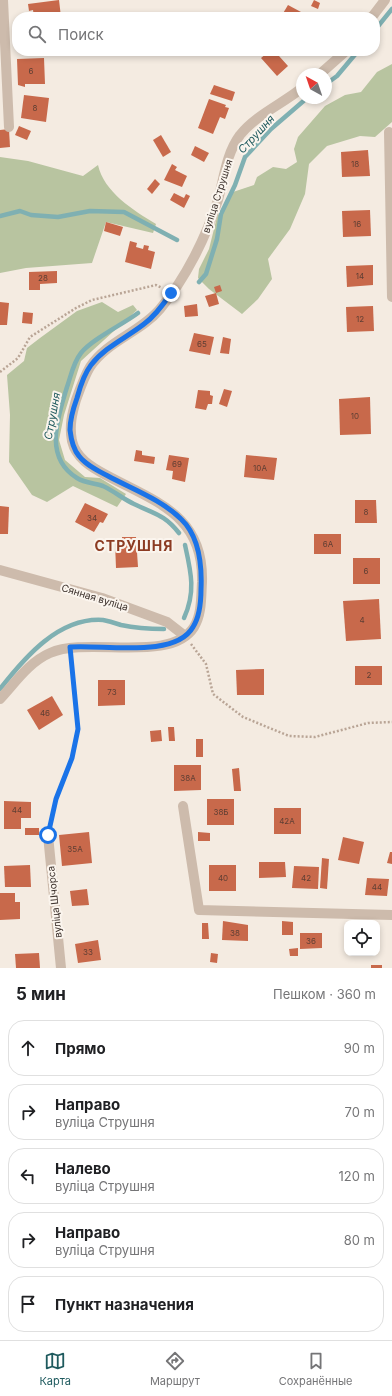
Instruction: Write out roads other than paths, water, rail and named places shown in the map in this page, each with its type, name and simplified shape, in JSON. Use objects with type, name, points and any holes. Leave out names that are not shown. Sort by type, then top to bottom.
[{"type":"street","points":[[3,0],[9,127]]},
{"type":"street","points":[[376,12],[385,0]]},
{"type":"street","points":[[327,68],[340,56]]},
{"type":"street","name":"вуліца Струшня","points":[[0,699],[34,662],[49,653],[70,647],[150,647],[170,644],[185,636],[193,628],[198,617],[201,602],[202,574],[198,549],[190,532],[182,519],[168,508],[90,466],[78,456],[72,443],[70,430],[71,415],[81,384],[91,365],[117,342],[144,324],[160,310],[171,293],[204,235],[217,201],[232,150],[241,134],[258,118],[296,92]]},
{"type":"street","points":[[389,132],[392,297]]},
{"type":"street","name":"Сянная вуліца","points":[[0,570],[109,600],[167,622],[185,636]]},
{"type":"street","points":[[183,806],[199,910],[392,915]]},
{"type":"street","name":"вуліца Шчорса","points":[[48,835],[61,968]]},
{"type":"waterway","name":"Струшня","points":[[380,24],[392,9]]},
{"type":"waterway","name":"Струшня","points":[[332,80],[337,76],[354,56]]},
{"type":"waterway","name":"Струшня","points":[[199,282],[206,274],[217,239],[221,214],[235,185],[245,157],[271,129],[300,104]]},
{"type":"waterway","points":[[0,216],[20,211],[31,215],[58,217],[90,211],[124,212],[177,240]]},
{"type":"waterway","name":"Струшня","points":[[138,313],[100,337],[86,348],[78,357],[72,370],[57,423],[57,448],[60,459],[66,469],[77,478],[103,486],[130,502],[158,515],[174,527],[179,533]]},
{"type":"waterway","name":"Струшня","points":[[184,618],[188,609],[191,591],[189,564],[185,545]]},
{"type":"waterway","name":"Струшня","points":[[0,689],[20,664],[44,641],[72,625],[87,621],[103,620],[132,627],[164,629]]},
{"type":"district","name":"СТРУШНЯ","points":[[134,546]]}]
